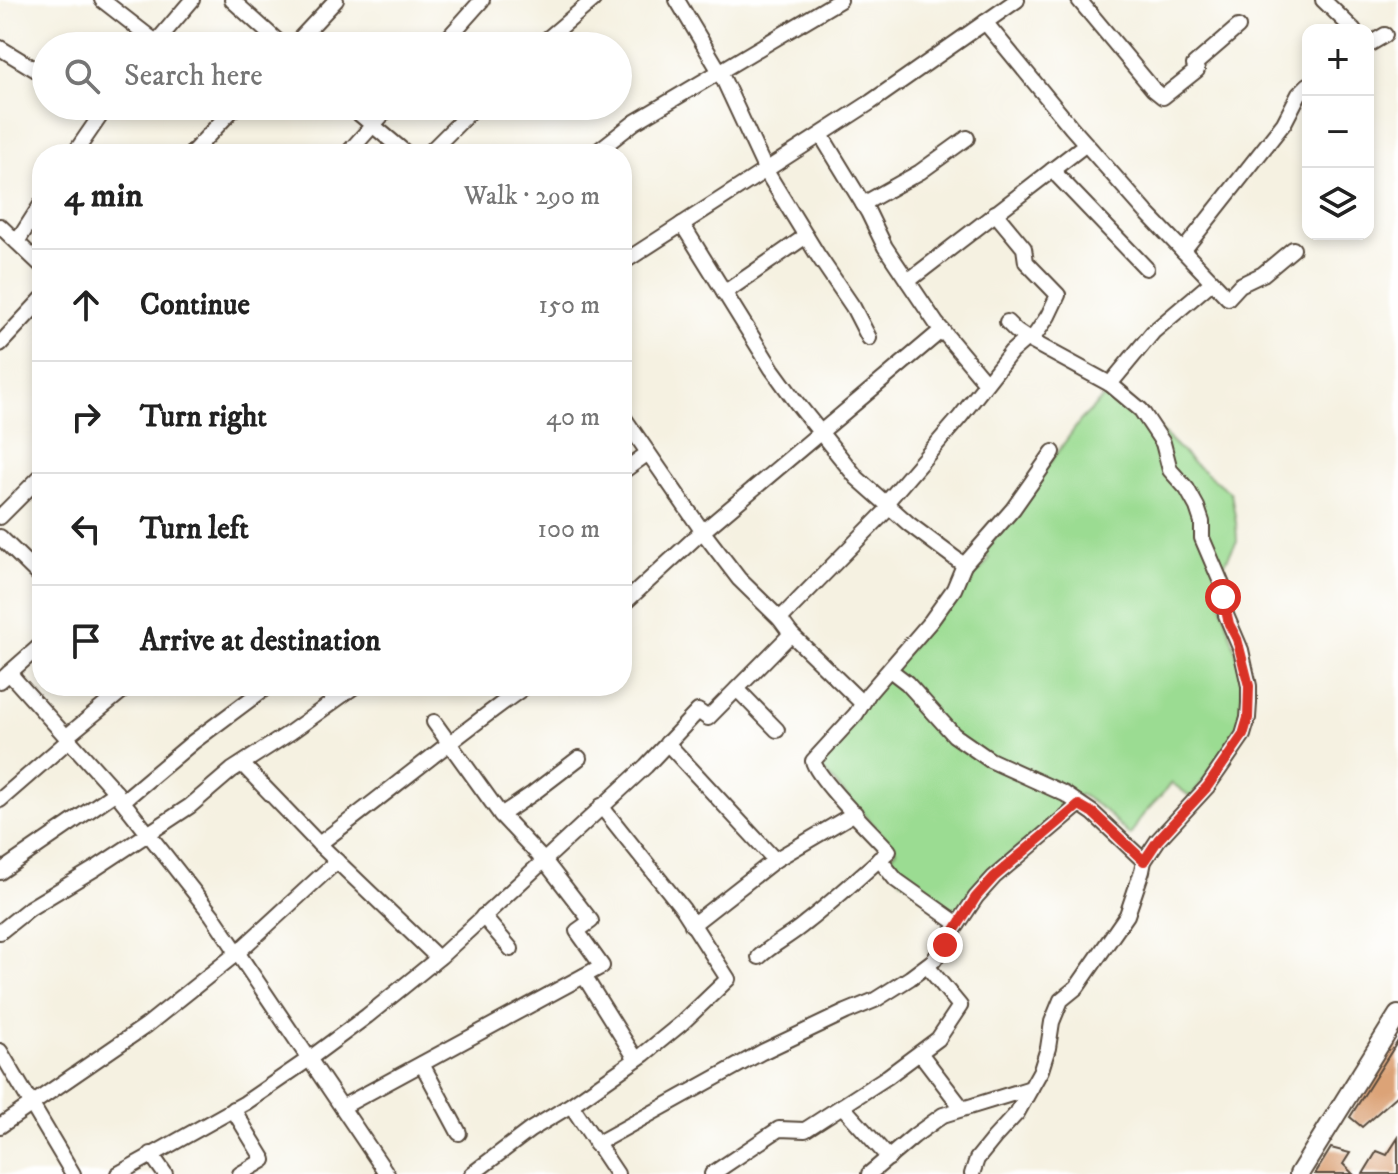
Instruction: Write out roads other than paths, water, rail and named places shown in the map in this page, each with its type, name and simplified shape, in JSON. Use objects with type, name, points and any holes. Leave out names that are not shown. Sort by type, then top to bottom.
[{"type":"main road","points":[[1299,1174],[1398,1015]]},
{"type":"street","points":[[102,0],[140,32]]},
{"type":"street","points":[[164,32],[192,0]]},
{"type":"street","points":[[232,0],[267,32]]},
{"type":"street","points":[[306,32],[336,0]]},
{"type":"street","points":[[453,32],[482,0]]},
{"type":"street","points":[[555,32],[593,0]]},
{"type":"street","points":[[677,0],[720,72],[766,171],[853,307],[869,338]]},
{"type":"street","points":[[607,144],[635,122],[720,72],[817,5],[840,0]]},
{"type":"street","points":[[632,256],[821,135],[1017,0]]},
{"type":"street","points":[[1079,0],[1163,97],[1197,70],[1194,65],[1238,27]]},
{"type":"street","points":[[1323,0],[1348,24]]},
{"type":"street","points":[[985,22],[1086,144],[1228,298],[1240,285],[1263,274],[1293,249]]},
{"type":"street","points":[[1374,41],[1385,35]]},
{"type":"street","points":[[0,48],[32,67]]},
{"type":"street","points":[[1183,251],[1284,123],[1302,91]]},
{"type":"street","points":[[80,144],[95,120]]},
{"type":"street","points":[[200,144],[223,120]]},
{"type":"street","points":[[367,120],[395,144]]},
{"type":"street","points":[[357,144],[379,120]]},
{"type":"street","points":[[438,144],[462,120]]},
{"type":"street","points":[[821,135],[885,247],[942,330],[986,383]]},
{"type":"street","points":[[863,204],[920,172],[967,138]]},
{"type":"street","points":[[908,281],[1086,144]]},
{"type":"street","points":[[1052,170],[1146,268]]},
{"type":"street","points":[[32,212],[6,234],[32,257]]},
{"type":"street","points":[[780,619],[888,505],[1011,352],[1029,339],[1048,316],[1058,295],[1026,262],[1024,248],[995,213]]},
{"type":"street","points":[[682,224],[772,369],[857,478],[909,524],[964,565]]},
{"type":"street","points":[[724,293],[806,236]]},
{"type":"street","points":[[1110,384],[1153,332],[1212,282]]},
{"type":"street","points":[[0,344],[32,310]]},
{"type":"street","points":[[972,1174],[977,1159],[1017,1113],[1041,1070],[1052,1022],[1061,1000],[1077,987],[1127,915],[1144,861],[1158,840],[1207,787],[1243,735],[1248,718],[1249,686],[1237,639],[1226,615],[1223,587],[1206,551],[1197,507],[1187,489],[1170,470],[1163,443],[1141,410],[1110,384],[1029,339],[1007,322]]},
{"type":"street","points":[[632,596],[942,330]]},
{"type":"street","points":[[632,430],[739,579],[862,703]]},
{"type":"street","points":[[759,957],[823,909],[889,851],[812,763],[931,621],[954,589],[964,565],[1013,509],[1053,452]]},
{"type":"street","points":[[632,465],[648,453]]},
{"type":"street","points":[[0,517],[32,485]]},
{"type":"street","points":[[0,537],[30,565]]},
{"type":"street","points":[[118,1174],[233,1109],[367,1016],[438,958],[544,861],[646,766],[698,711],[708,718],[791,634]]},
{"type":"street","points":[[32,653],[4,677],[68,738],[212,915],[387,1174]]},
{"type":"street","points":[[890,670],[907,683],[954,735],[990,760],[1065,794],[1093,813],[1144,861]]},
{"type":"street","points":[[737,689],[777,730]]},
{"type":"street","points":[[0,800],[116,696]]},
{"type":"street","points":[[0,872],[119,797],[252,696]]},
{"type":"street","points":[[0,932],[30,908],[190,806],[232,770],[341,696]]},
{"type":"street","points":[[319,844],[511,696]]},
{"type":"street","points":[[342,1107],[602,966],[577,931],[591,921],[544,861],[501,815],[434,722]]},
{"type":"street","points":[[667,743],[775,860]]},
{"type":"street","points":[[501,815],[579,758]]},
{"type":"street","points":[[242,764],[319,844],[438,958]]},
{"type":"street","points":[[596,1144],[762,1052],[875,1000],[927,966],[994,877],[1079,805]]},
{"type":"street","points":[[472,1174],[530,1130],[636,1059],[682,1023],[728,979],[683,909],[601,806]]},
{"type":"street","points":[[692,925],[775,860],[855,813]]},
{"type":"street","points":[[879,859],[896,880],[958,924]]},
{"type":"street","points":[[0,1126],[147,1025],[237,953],[337,861]]},
{"type":"street","points":[[483,916],[511,949]]},
{"type":"street","points":[[712,1174],[779,1129],[805,1130],[887,1077],[938,1039],[960,1006],[927,966]]},
{"type":"street","points":[[584,976],[636,1059]]},
{"type":"street","points":[[0,1051],[73,1174]]},
{"type":"street","points":[[920,1053],[962,1108]]},
{"type":"street","points":[[422,1064],[459,1133]]},
{"type":"street","points":[[869,1174],[943,1115],[1031,1088]]},
{"type":"street","points":[[571,1105],[617,1174]]},
{"type":"street","points":[[842,1106],[889,1158]]},
{"type":"street","points":[[233,1109],[264,1160],[240,1174]]},
{"type":"street","points":[[151,1154],[165,1174]]}]
